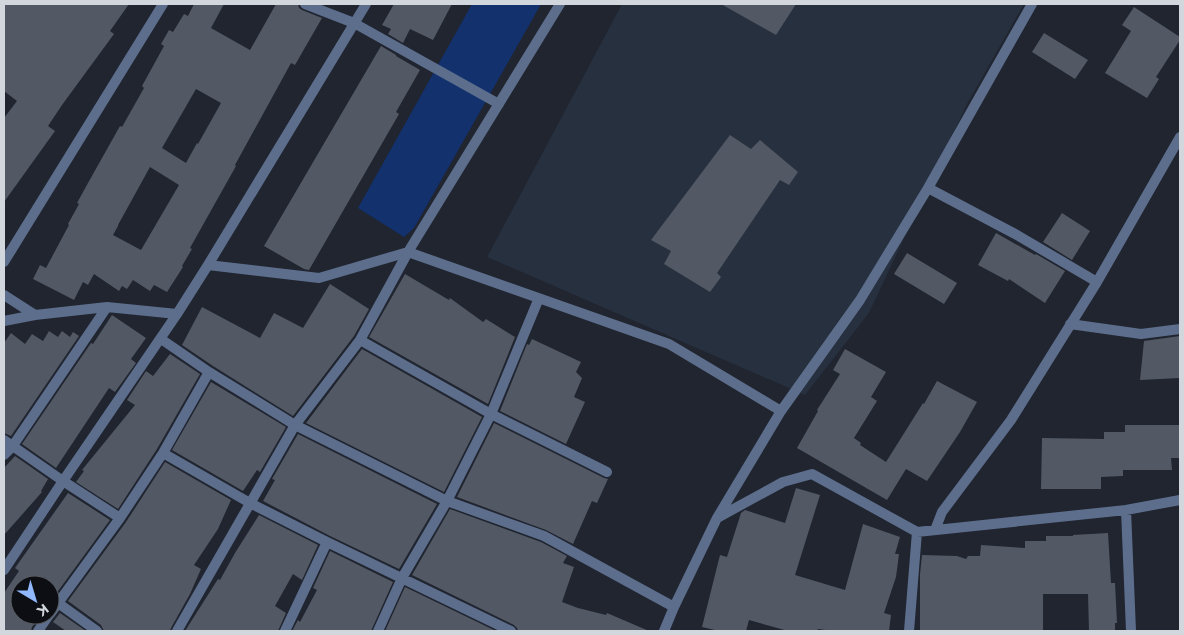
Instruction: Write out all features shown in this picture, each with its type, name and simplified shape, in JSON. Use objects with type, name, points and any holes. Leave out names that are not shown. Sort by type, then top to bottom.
[{"type":"street","points":[[4,262],[164,4]]},
{"type":"street","points":[[305,4],[354,23],[499,104]]},
{"type":"street","points":[[4,570],[177,314],[366,4]]},
{"type":"street","points":[[177,631],[295,424],[360,340],[408,252],[560,4]]},
{"type":"street","points":[[664,631],[674,606],[717,518],[781,411],[860,300],[928,188],[1032,4]]},
{"type":"street","points":[[935,530],[942,512],[1011,420],[1097,282],[1180,137]]},
{"type":"street","points":[[928,188],[1097,282]]},
{"type":"street","points":[[208,265],[319,278],[408,252],[669,344],[781,411]]},
{"type":"street","points":[[4,295],[34,314]]},
{"type":"street","points":[[378,631],[402,578],[492,414],[539,298]]},
{"type":"street","points":[[4,321],[34,314],[107,307],[177,314]]},
{"type":"street","points":[[4,455],[8,444],[107,307]]},
{"type":"street","points":[[1070,324],[1141,334],[1180,329]]},
{"type":"street","points":[[160,340],[295,424],[446,500],[544,536],[674,606]]},
{"type":"street","points":[[360,340],[492,414],[607,472]]},
{"type":"street","points":[[60,600],[120,518],[163,453],[209,372]]},
{"type":"street","points":[[8,444],[120,518]]},
{"type":"street","points":[[163,453],[250,503],[511,631]]},
{"type":"street","points":[[717,518],[784,482],[812,474],[917,532],[1126,510],[1180,500]]},
{"type":"street","points":[[1126,510],[1131,631]]},
{"type":"street","points":[[908,631],[917,532]]},
{"type":"street","points":[[285,631],[327,542]]},
{"type":"street","points":[[60,604],[97,631]]},
{"type":"shaded area","points":[[472,4],[541,4],[414,228],[404,237],[358,208]]},
{"type":"shaded area","points":[[622,4],[1024,4],[967,104],[869,313],[805,395],[487,257]]},
{"type":"building","points":[[4,4],[129,4],[110,31],[114,34],[48,126],[55,131],[4,202],[4,118],[17,101],[4,91]]},
{"type":"building","points":[[194,4],[224,4],[211,28],[250,50],[276,4],[298,4],[302,10],[322,18],[295,65],[291,63],[190,248],[192,249],[183,267],[167,292],[154,285],[150,291],[133,280],[127,289],[122,286],[119,291],[94,274],[88,285],[83,282],[74,300],[33,279],[40,265],[46,268],[69,225],[79,204],[77,203],[120,126],[122,127],[144,88],[142,86],[164,46],[161,44],[169,30],[173,32],[184,14],[188,16]],"holes":[[[196,89],[221,103],[186,163],[162,148]],[[150,167],[179,185],[141,250],[113,235]]]},
{"type":"building","points":[[394,4],[452,4],[433,40],[410,29],[403,43],[388,34],[391,29],[382,25]]},
{"type":"building","points":[[721,4],[796,4],[776,35]]},
{"type":"building","points":[[1134,7],[1180,37],[1180,40],[1156,77],[1159,79],[1147,98],[1105,73],[1131,31],[1122,25]]},
{"type":"building","points":[[1044,33],[1088,60],[1075,79],[1032,52]]},
{"type":"building","points":[[381,46],[420,70],[396,112],[399,114],[309,270],[304,269],[264,246]]},
{"type":"building","points":[[730,135],[751,149],[760,140],[798,172],[789,185],[780,180],[717,273],[721,277],[710,292],[664,264],[671,251],[651,240]]},
{"type":"building","points":[[1062,213],[1090,231],[1072,260],[1043,242]]},
{"type":"building","points":[[996,233],[1065,271],[1045,303],[1009,279],[1008,281],[978,265]]},
{"type":"building","points":[[907,253],[957,283],[944,304],[894,274]]},
{"type":"building","points":[[405,274],[449,300],[450,298],[483,322],[486,319],[515,337],[488,404],[369,337]]},
{"type":"building","points":[[330,284],[369,309],[354,336],[293,416],[182,345],[202,307],[260,338],[274,313],[303,328]]},
{"type":"building","points":[[112,315],[146,338],[131,359],[136,363],[115,392],[109,388],[56,468],[22,444]]},
{"type":"building","points":[[49,331],[58,337],[62,331],[70,337],[73,332],[79,336],[11,436],[4,433],[4,343],[11,333],[25,344],[32,334],[43,341]]},
{"type":"building","points":[[1180,336],[1180,378],[1140,380],[1144,341]]},
{"type":"building","points":[[532,339],[581,362],[576,372],[582,378],[574,397],[585,402],[566,444],[500,411],[527,344],[529,345]]},
{"type":"building","points":[[362,349],[482,417],[444,492],[306,423]]},
{"type":"building","points":[[845,349],[886,372],[871,397],[877,401],[854,438],[861,443],[860,445],[886,462],[937,381],[977,402],[960,432],[927,481],[906,469],[887,500],[797,448],[817,410],[840,374],[833,370]]},
{"type":"building","points":[[170,354],[200,374],[157,449],[118,509],[76,482],[84,471],[82,470],[135,405],[127,400],[146,371],[153,376]]},
{"type":"building","points":[[211,382],[286,427],[260,472],[257,470],[243,491],[172,450]]},
{"type":"building","points":[[494,423],[608,479],[597,503],[592,501],[573,544],[546,530],[457,497]]},
{"type":"building","points":[[1125,425],[1180,425],[1180,458],[1171,458],[1172,470],[1123,470],[1123,476],[1101,477],[1101,489],[1041,489],[1042,438],[1104,439],[1104,432],[1125,432]]},
{"type":"building","points":[[298,434],[437,504],[399,569],[263,501],[275,480],[272,479]]},
{"type":"building","points":[[15,456],[48,479],[42,492],[4,535],[4,468]]},
{"type":"building","points":[[165,462],[231,500],[218,529],[194,565],[201,569],[170,631],[104,631],[101,625],[68,601],[126,522]]},
{"type":"building","points":[[796,488],[820,495],[795,575],[845,590],[863,524],[900,537],[895,554],[899,554],[896,577],[884,613],[891,615],[889,631],[833,631],[818,629],[817,631],[788,631],[749,620],[746,631],[719,631],[702,627],[720,555],[727,557],[741,513],[745,510],[785,523]]},
{"type":"building","points":[[68,493],[110,520],[60,588],[60,575],[16,575],[19,571],[15,568]]},
{"type":"building","points":[[450,509],[541,542],[567,556],[563,563],[574,567],[562,602],[606,615],[607,613],[649,631],[518,631],[514,625],[412,575]]},
{"type":"building","points":[[259,515],[318,545],[302,580],[293,574],[275,606],[286,613],[278,631],[185,631],[218,579],[220,580]]},
{"type":"building","points":[[1108,533],[1111,583],[1115,583],[1117,623],[1115,623],[1115,631],[1089,631],[1088,594],[1043,594],[1043,631],[920,631],[922,555],[957,556],[966,559],[968,556],[980,556],[981,545],[1025,548],[1025,541],[1046,541],[1046,536]]},
{"type":"building","points":[[330,551],[393,582],[371,631],[292,631],[298,620],[300,622],[317,590],[313,588]]},
{"type":"building","points":[[10,584],[10,625],[33,625],[31,631],[4,631],[4,593]]},
{"type":"building","points":[[405,587],[496,631],[385,631]]},
{"type":"building","points":[[60,613],[86,631],[66,631],[57,625],[60,625]]}]
